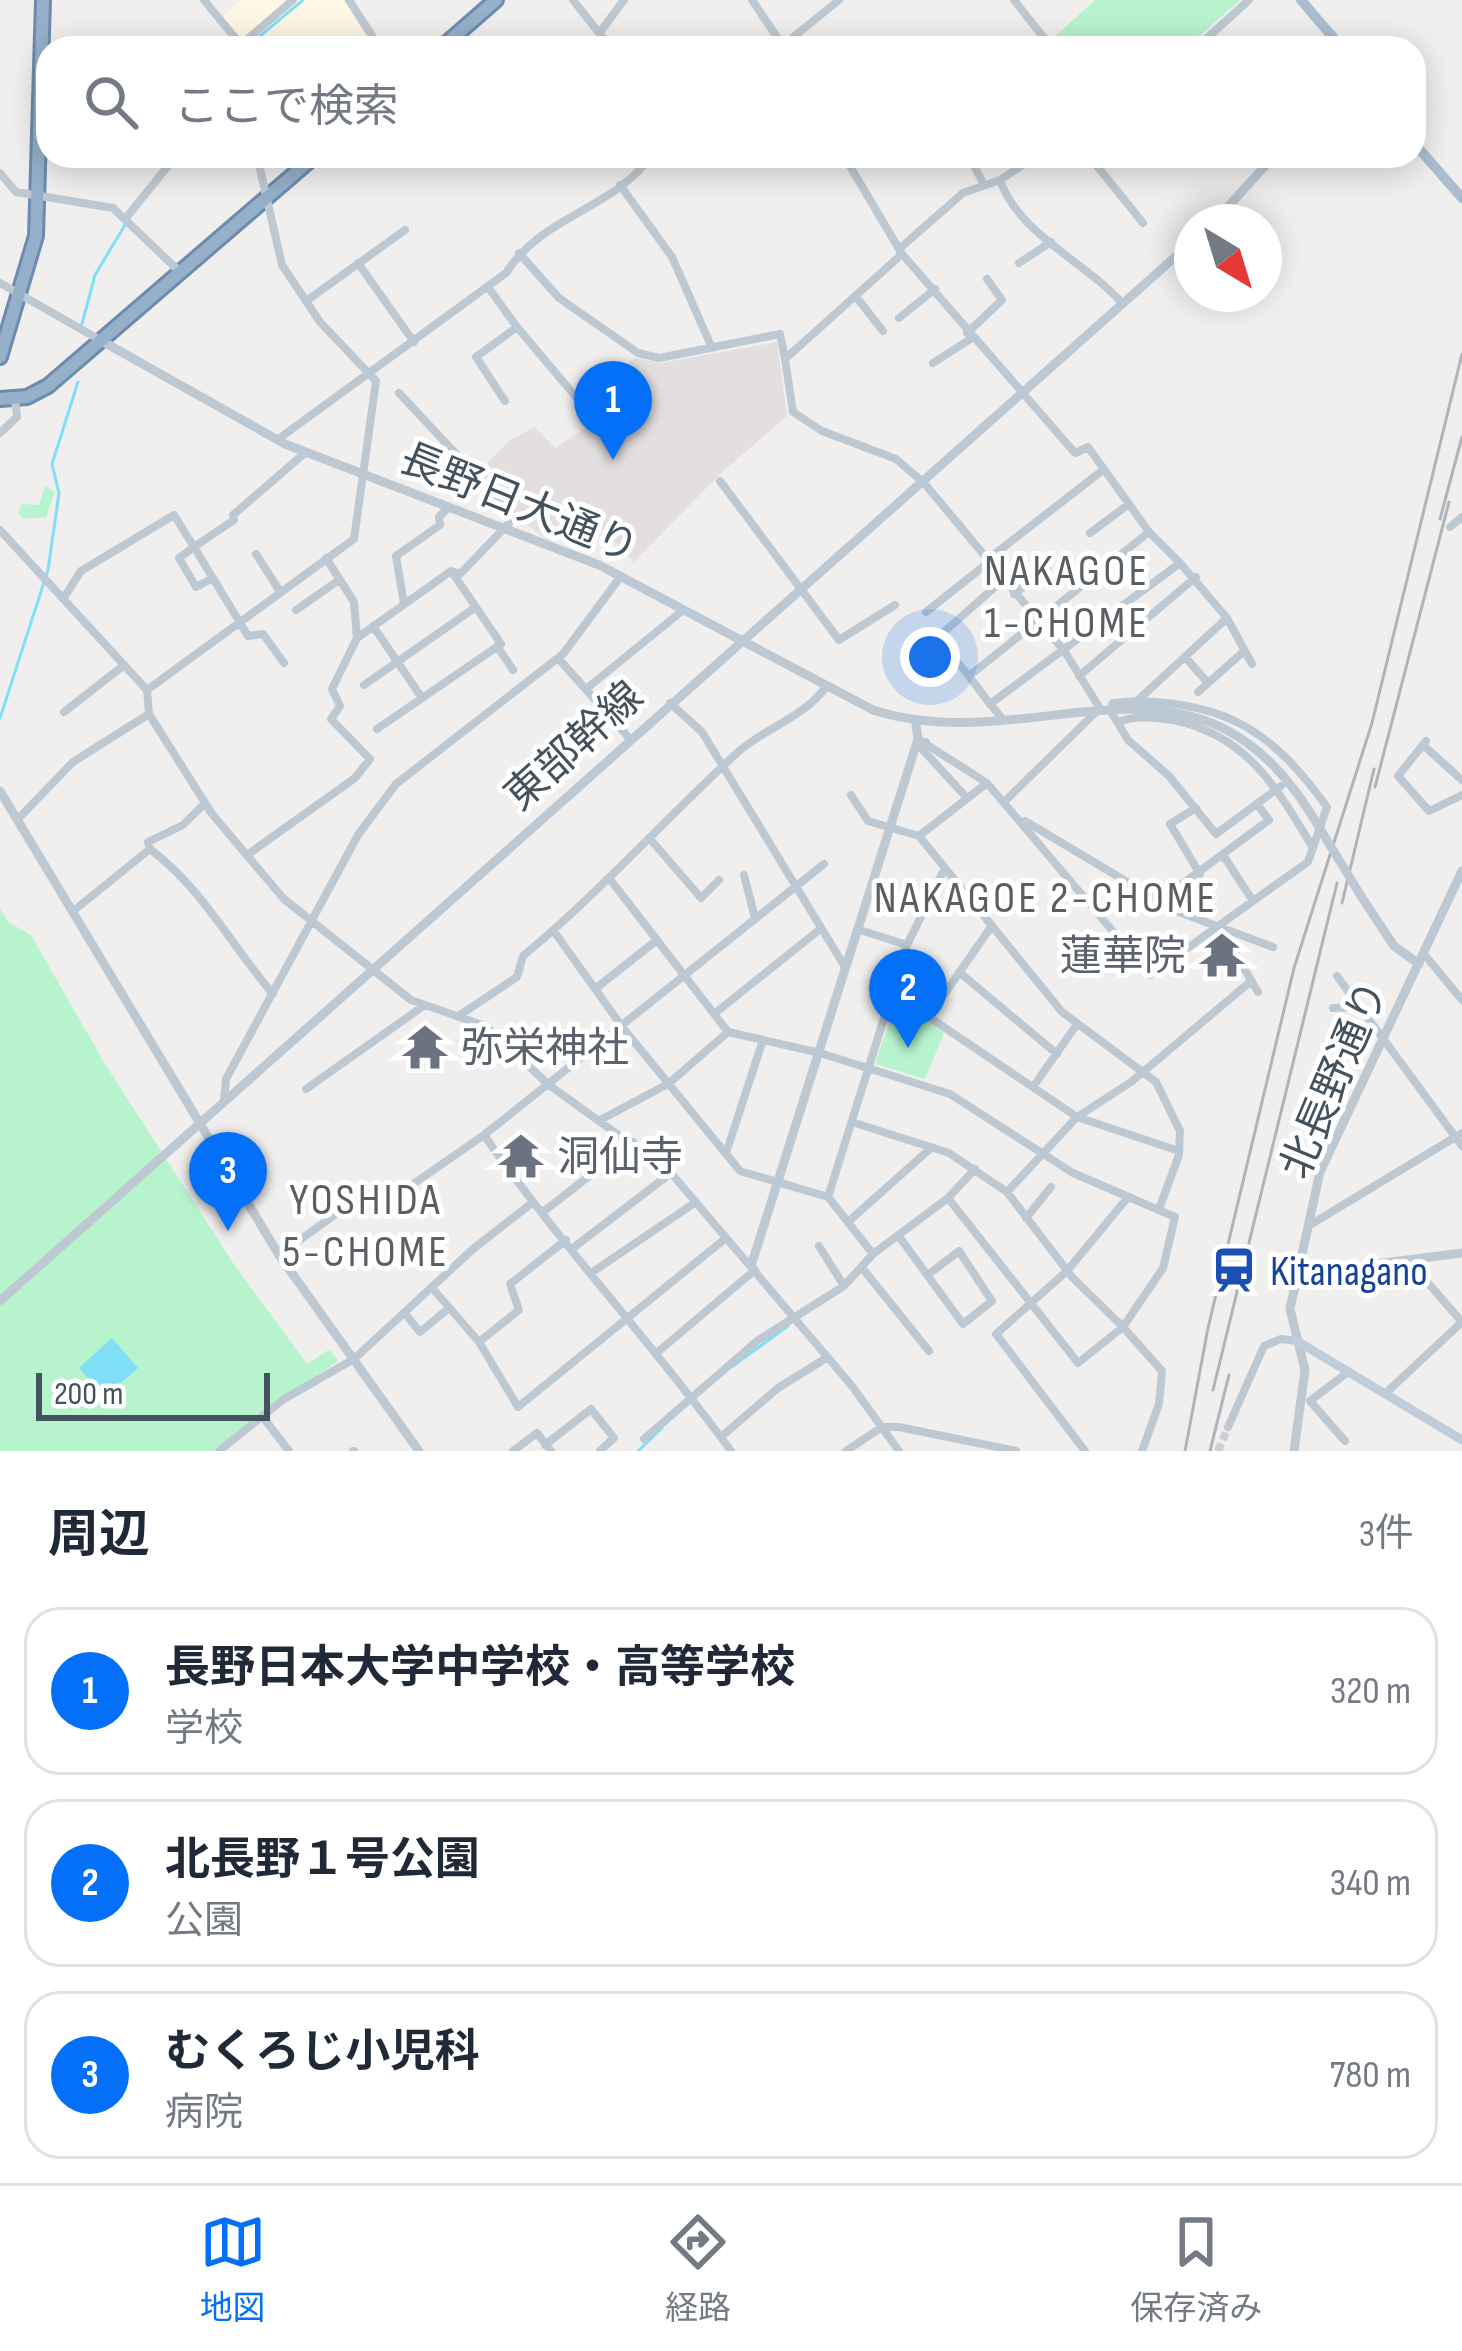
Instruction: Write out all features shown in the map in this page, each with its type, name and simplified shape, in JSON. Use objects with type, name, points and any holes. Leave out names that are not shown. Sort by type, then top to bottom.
[{"type":"highway","points":[[42,36],[43,0]]},
{"type":"highway","points":[[454,36],[496,0]]},
{"type":"highway","points":[[0,357],[34,230],[39,168]]},
{"type":"highway","points":[[0,399],[16,400],[40,392],[301,168]]},
{"type":"highway","points":[[0,339],[19,294]]},
{"type":"main road","points":[[1297,0],[1324,36]]},
{"type":"main road","points":[[1297,0],[1331,36]]},
{"type":"main road","points":[[1426,145],[1462,187]]},
{"type":"main road","points":[[1426,156],[1462,199]]},
{"type":"main road","points":[[1297,1341],[1388,1391],[1462,1440]]},
{"type":"street","points":[[204,0],[232,36]]},
{"type":"street","points":[[252,36],[293,0]]},
{"type":"street","points":[[349,0],[372,36]]},
{"type":"street","points":[[573,0],[602,36]]},
{"type":"street","points":[[599,32],[624,0]]},
{"type":"street","points":[[752,0],[774,36]]},
{"type":"street","points":[[795,36],[839,0]]},
{"type":"street","points":[[1014,0],[1042,36]]},
{"type":"street","points":[[1209,36],[1249,0]]},
{"type":"street","points":[[126,218],[166,168]]},
{"type":"street","points":[[147,690],[237,619],[354,539],[376,380],[320,322],[309,298],[282,266],[259,168]]},
{"type":"street","points":[[277,440],[506,273],[530,240],[620,185],[638,168]]},
{"type":"street","points":[[851,168],[900,251],[1075,453],[1088,447],[1148,532],[1196,577],[1227,618],[1252,664]]},
{"type":"street","points":[[975,168],[982,182]]},
{"type":"street","points":[[785,359],[982,182],[1000,180],[1018,168]]},
{"type":"street","points":[[1098,168],[1143,223]]},
{"type":"street","points":[[1230,204],[1263,168]]},
{"type":"street","points":[[0,173],[16,192],[112,208],[180,272]]},
{"type":"street","points":[[1000,180],[1015,211],[1123,304]]},
{"type":"street","points":[[620,185],[671,257],[712,348]]},
{"type":"street","points":[[309,298],[405,230]]},
{"type":"street","points":[[1018,263],[1052,241]]},
{"type":"street","points":[[519,253],[559,298],[622,346],[659,358],[780,334],[793,412],[822,431],[896,459],[924,483],[1065,652],[1103,710],[1216,834],[1279,787]]},
{"type":"street","name":"東部幹線","points":[[0,1301],[1174,258]]},
{"type":"street","points":[[358,263],[414,342]]},
{"type":"street","points":[[933,363],[969,336],[1002,300],[987,279]]},
{"type":"street","points":[[0,283],[100,340]]},
{"type":"street","points":[[488,287],[592,416]]},
{"type":"street","points":[[899,318],[935,289]]},
{"type":"street","points":[[857,298],[883,331]]},
{"type":"street","points":[[505,401],[476,357],[517,327]]},
{"type":"street","name":"長野日大通り","points":[[100,340],[277,440],[621,576],[826,687],[916,724]]},
{"type":"street","points":[[400,393],[515,517],[460,574],[451,571]]},
{"type":"street","points":[[0,433],[17,417],[16,400]]},
{"type":"street","points":[[213,578],[196,587],[179,558],[235,520],[233,515],[258,490],[306,452]]},
{"type":"street","points":[[926,611],[1103,470]]},
{"type":"street","points":[[720,481],[839,640],[895,605]]},
{"type":"street","points":[[1090,533],[1129,504]]},
{"type":"street","points":[[404,604],[396,556],[440,526],[439,517],[449,507]]},
{"type":"street","points":[[63,599],[81,571],[174,515],[248,636],[263,634],[284,663]]},
{"type":"street","points":[[1450,527],[1462,517]]},
{"type":"street","points":[[0,530],[147,690],[149,714],[205,803],[284,898],[423,1006],[460,1015],[495,1034],[549,1085],[671,1173],[828,1358],[899,1451]]},
{"type":"street","points":[[969,676],[1148,532]]},
{"type":"street","points":[[256,554],[279,590]]},
{"type":"street","points":[[247,855],[355,778],[370,758],[331,719],[340,706],[332,688],[356,638],[354,602],[326,558]]},
{"type":"street","points":[[990,704],[1180,563]]},
{"type":"street","points":[[1013,593],[1047,568]]},
{"type":"street","points":[[356,638],[451,571]]},
{"type":"street","points":[[377,729],[501,644],[451,571]]},
{"type":"street","points":[[224,1101],[226,1079],[311,918],[358,835],[396,784],[559,658],[621,576]]},
{"type":"street","points":[[1079,676],[1196,577]]},
{"type":"street","points":[[296,610],[340,580]]},
{"type":"street","points":[[1002,718],[937,638],[1003,580]]},
{"type":"street","points":[[364,685],[476,607]]},
{"type":"street","points":[[586,689],[682,610]]},
{"type":"street","points":[[1137,701],[1227,618]]},
{"type":"street","points":[[374,626],[422,698]]},
{"type":"street","points":[[497,646],[513,670]]},
{"type":"street","points":[[1198,692],[1243,652]]},
{"type":"street","points":[[1185,657],[1208,683]]},
{"type":"street","points":[[559,658],[630,739]]},
{"type":"street","points":[[64,712],[124,666]]},
{"type":"street","points":[[460,1015],[517,977],[523,956],[754,740],[802,712],[826,687]]},
{"type":"street","points":[[922,741],[987,783],[1150,975],[1308,862],[1327,808],[1284,752],[1235,719],[1172,702],[1137,701],[1113,703],[1103,710],[1004,802]]},
{"type":"street","points":[[670,703],[702,733],[845,968]]},
{"type":"street","points":[[967,798],[923,750],[916,724],[1103,710],[1170,710],[1234,732],[1275,762],[1394,946],[1421,959],[1462,1000]]},
{"type":"street","points":[[17,820],[73,762],[149,714]]},
{"type":"street","points":[[1118,722],[1148,717],[1203,727],[1248,754],[1279,787],[1314,849]]},
{"type":"street","points":[[659,1351],[753,1268],[856,929],[922,741]]},
{"type":"street","points":[[1462,781],[1425,743],[1398,776],[1430,812],[1462,795]]},
{"type":"street","points":[[919,836],[987,783]]},
{"type":"street","points":[[0,791],[279,1256],[418,1451]]},
{"type":"street","points":[[851,795],[868,821],[919,836],[1077,1024],[1145,1071],[1175,1113],[1179,1151],[1159,1209]]},
{"type":"street","points":[[205,803],[182,825],[148,842],[150,849],[218,915],[225,937],[273,994]]},
{"type":"street","points":[[1168,908],[1178,887],[1269,820],[1257,804]]},
{"type":"street","points":[[1196,808],[1170,824],[1200,874]]},
{"type":"street","points":[[1024,821],[1168,908],[1274,946]]},
{"type":"street","points":[[651,840],[700,898],[718,880]]},
{"type":"street","points":[[72,912],[150,849]]},
{"type":"street","points":[[1223,855],[1253,902]]},
{"type":"street","points":[[279,1256],[358,1198],[370,1210],[377,1209],[484,1135],[824,864]]},
{"type":"street","points":[[828,1197],[920,908],[944,871]]},
{"type":"street","name":"北長野通り","points":[[1294,1451],[1305,1387],[1290,1310],[1319,1172],[1462,871]]},
{"type":"street","points":[[744,875],[755,918]]},
{"type":"street","points":[[609,878],[728,1032],[820,1053],[950,1094],[1073,1173],[1175,1217],[1163,1268],[1123,1327],[1078,1363],[948,1198]]},
{"type":"street","points":[[1219,926],[1258,992]]},
{"type":"street","points":[[929,1016],[991,927]]},
{"type":"street","points":[[856,929],[907,946]]},
{"type":"street","points":[[553,930],[623,1028],[740,1171],[828,1197],[873,1254]]},
{"type":"street","points":[[714,1014],[819,930]]},
{"type":"street","points":[[595,988],[657,940]]},
{"type":"street","points":[[959,972],[1057,1054]]},
{"type":"street","points":[[1310,1225],[1460,1139],[1337,976]]},
{"type":"street","points":[[1007,1192],[1077,1117],[1145,1071],[1250,982]]},
{"type":"street","points":[[892,992],[1077,1117],[1179,1151]]},
{"type":"street","points":[[306,1089],[423,1006]]},
{"type":"street","points":[[1333,1008],[1358,1007]]},
{"type":"street","points":[[1033,1087],[1077,1024]]},
{"type":"street","points":[[602,1119],[668,1084],[728,1032]]},
{"type":"street","points":[[726,1154],[762,1043]]},
{"type":"street","points":[[852,1122],[932,1147],[1007,1192],[1067,1271],[1162,1371],[1159,1404],[1142,1451]]},
{"type":"street","points":[[484,1135],[532,1203],[659,1351],[731,1451]]},
{"type":"street","points":[[543,1212],[633,1142]]},
{"type":"street","points":[[848,1222],[932,1147]]},
{"type":"street","points":[[644,1439],[792,1317],[844,1286],[873,1254],[948,1198],[975,1169]]},
{"type":"street","points":[[479,1342],[519,1310],[510,1284],[671,1173]]},
{"type":"street","points":[[1026,1219],[1051,1186]]},
{"type":"street","points":[[1084,1451],[996,1334],[1067,1271],[1128,1197]]},
{"type":"street","points":[[591,1274],[696,1202]]},
{"type":"street","points":[[219,1451],[262,1416],[353,1359],[434,1290],[473,1249],[532,1203]]},
{"type":"street","points":[[898,1235],[963,1324],[992,1301],[959,1251],[929,1274]]},
{"type":"street","points":[[434,1290],[479,1342],[518,1407],[566,1373],[726,1238]]},
{"type":"street","points":[[819,1246],[844,1286]]},
{"type":"street","points":[[1298,1274],[1462,1253]]},
{"type":"street","points":[[1388,1391],[1462,1322],[1408,1260]]},
{"type":"street","points":[[862,1269],[929,1351]]},
{"type":"street","points":[[406,1315],[421,1332],[449,1308]]},
{"type":"street","points":[[1228,1427],[1264,1346],[1281,1339],[1297,1341]]},
{"type":"street","points":[[721,1437],[778,1388],[828,1358]]},
{"type":"street","points":[[1345,1441],[1310,1401],[1350,1370]]},
{"type":"street","points":[[513,1451],[537,1433],[548,1448],[591,1409],[614,1438],[600,1451]]},
{"type":"street","points":[[262,1416],[289,1451]]},
{"type":"street","points":[[846,1451],[882,1427],[1016,1451]]},
{"type":"shaded area","points":[[240,0],[344,0],[366,36],[236,36],[222,18]]},
{"type":"shaded area","points":[[777,342],[787,416],[721,473],[634,562],[589,516],[547,540],[499,502],[479,471],[509,441],[535,427],[555,448],[627,401],[611,378],[635,358],[661,363]]},
{"type":"green space","points":[[1095,0],[1240,0],[1200,36],[1055,36]]},
{"type":"green space","points":[[45,486],[55,492],[46,517],[23,519],[18,512],[22,504],[39,505]]},
{"type":"green space","points":[[0,908],[8,922],[31,935],[105,1064],[235,1266],[307,1364],[330,1349],[338,1361],[213,1451],[0,1451]]},
{"type":"green space","points":[[897,1000],[944,1033],[925,1079],[875,1064]]},
{"type":"water","points":[[112,1338],[138,1368],[105,1397],[79,1368]]},
{"type":"waterway","points":[[260,36],[303,0]]},
{"type":"waterway","points":[[82,324],[95,275],[125,225]]},
{"type":"waterway","points":[[0,718],[48,570],[59,493],[52,464],[78,382]]},
{"type":"waterway","points":[[733,1366],[788,1326]]},
{"type":"waterway","points":[[638,1451],[662,1428]]},
{"type":"tunnel","points":[[1218,1451],[1228,1427]]},
{"type":"railway","points":[[1185,1451],[1208,1328],[1294,968],[1372,723],[1462,354]]},
{"type":"railway","points":[[1440,519],[1462,437]]},
{"type":"railway","points":[[1375,787],[1449,502]]},
{"type":"railway","points":[[1342,903],[1374,769]]},
{"type":"railway","points":[[1213,1390],[1337,883]]},
{"type":"railway","points":[[1210,1451],[1229,1375]]},
{"type":"place","name":"長野日本大学中学校・高等学校","points":[[613,460]]},
{"type":"place","name":"蓮華院","points":[[1222,955]]},
{"type":"place","name":"弥栄神社","points":[[425,1047]]},
{"type":"place","name":"北長野１号公園","points":[[908,1048]]},
{"type":"place","name":"洞仙寺","points":[[521,1156]]},
{"type":"place","name":"むくろじ小児科","points":[[228,1231]]},
{"type":"place","name":"Kitanagano","points":[[1234,1270]]},
{"type":"district","name":"NAKAGOE 1-CHOME","points":[[1067,595]]},
{"type":"district","name":"NAKAGOE 2-CHOME","points":[[1046,896]]},
{"type":"district","name":"YOSHIDA 5-CHOME","points":[[366,1224]]}]
